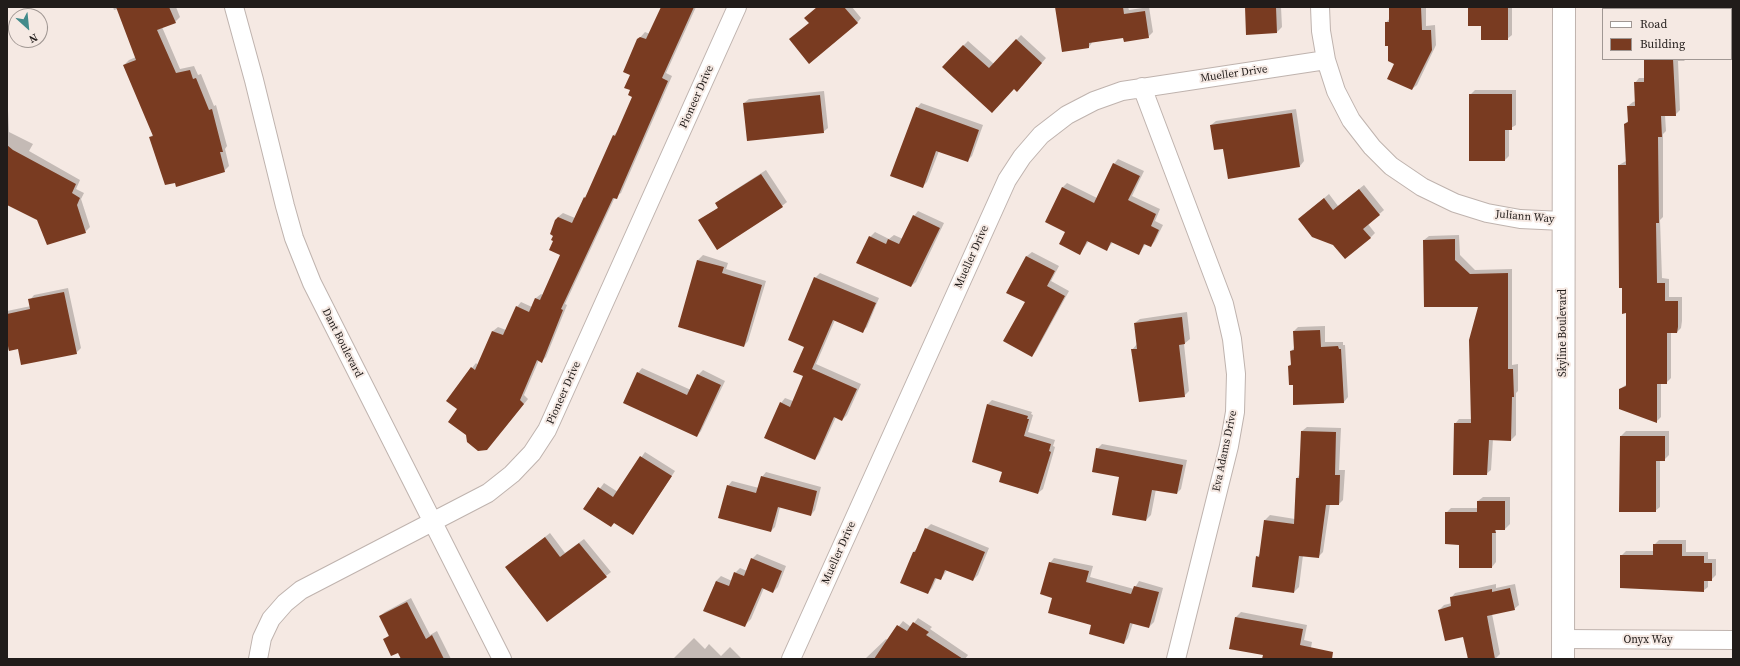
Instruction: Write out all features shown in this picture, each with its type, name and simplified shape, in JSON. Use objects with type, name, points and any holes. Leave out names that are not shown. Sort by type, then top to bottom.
[{"type":"street","name":"Dant Boulevard","points":[[234,7],[254,80],[285,206],[307,270],[502,659]]},
{"type":"street","name":"Pioneer Drive","points":[[258,659],[265,632],[271,619],[285,602],[301,590],[488,492],[512,474],[532,453],[547,430],[737,7]]},
{"type":"street","name":"Juliann Way","points":[[1320,7],[1321,31],[1326,60],[1336,91],[1348,114],[1372,147],[1391,166],[1422,187],[1455,203],[1487,213],[1520,219],[1564,221]]},
{"type":"street","name":"Skyline Boulevard","points":[[1563,649],[1564,7]]},
{"type":"street","name":"Mueller Drive","points":[[791,659],[1006,180],[1022,157],[1041,135],[1067,115],[1094,101],[1122,91],[1326,60]]},
{"type":"street","name":"Eva Adams Drive","points":[[1142,87],[1224,304],[1232,339],[1236,374],[1235,412],[1229,446],[1176,659]]},
{"type":"street","name":"Onyx Way","points":[[1563,649],[1733,640]]},
{"type":"building","points":[[116,7],[169,7],[176,23],[157,30],[176,73],[190,70],[193,79],[196,78],[209,110],[212,109],[223,152],[220,152],[225,172],[176,187],[175,183],[165,185],[149,137],[153,136],[123,65],[136,60]]},
{"type":"building","points":[[661,7],[694,7],[662,78],[668,81],[617,199],[613,198],[561,309],[563,310],[542,363],[537,360],[520,400],[524,404],[487,450],[478,451],[467,442],[466,435],[448,422],[457,409],[446,401],[471,367],[475,370],[492,331],[503,335],[516,306],[529,312],[535,298],[540,300],[560,255],[549,250],[553,241],[551,240],[553,236],[550,234],[555,220],[558,217],[572,223],[584,197],[585,198],[632,97],[628,95],[630,90],[624,88],[630,75],[623,72],[637,39],[640,37],[646,39]]},
{"type":"building","points":[[817,7],[844,7],[858,23],[809,64],[789,39],[809,23],[804,18]]},
{"type":"building","points":[[1055,7],[1123,7],[1124,14],[1145,11],[1149,38],[1124,42],[1123,38],[1089,43],[1089,48],[1062,52]]},
{"type":"building","points":[[1245,7],[1276,7],[1277,33],[1246,35]]},
{"type":"building","points":[[1389,7],[1421,7],[1422,30],[1431,30],[1432,50],[1412,90],[1387,79],[1394,64],[1388,61],[1388,46],[1385,46],[1385,22],[1389,22]]},
{"type":"building","points":[[1468,7],[1508,7],[1508,40],[1481,40],[1481,26],[1468,26]]},
{"type":"building","points":[[1016,39],[1042,63],[1017,92],[1014,89],[992,113],[942,67],[963,45],[989,68]]},
{"type":"building","points":[[1644,60],[1673,60],[1676,116],[1661,116],[1662,137],[1658,137],[1659,223],[1656,223],[1657,283],[1665,283],[1665,301],[1678,301],[1678,327],[1677,333],[1667,333],[1667,384],[1657,384],[1657,423],[1619,409],[1619,389],[1626,386],[1626,313],[1622,314],[1622,288],[1619,288],[1618,165],[1626,165],[1624,124],[1628,122],[1627,106],[1635,106],[1634,82],[1644,82]]},
{"type":"building","points":[[1469,94],[1512,94],[1512,130],[1505,130],[1505,161],[1469,161]]},
{"type":"building","points":[[820,95],[824,133],[747,141],[743,103]]},
{"type":"building","points":[[916,107],[979,130],[968,162],[936,151],[923,188],[890,176]]},
{"type":"building","points":[[1292,113],[1300,167],[1228,179],[1223,149],[1214,150],[1210,125]]},
{"type":"building","points":[[7,145],[13,150],[76,184],[72,193],[80,198],[77,205],[86,233],[47,245],[37,220],[7,205]]},
{"type":"building","points":[[1113,163],[1140,176],[1128,200],[1156,214],[1151,226],[1159,230],[1151,247],[1144,244],[1139,255],[1111,242],[1107,251],[1087,241],[1080,255],[1059,244],[1065,232],[1045,222],[1062,187],[1094,203]]},
{"type":"building","points":[[761,174],[783,207],[717,250],[698,220],[718,208],[715,203]]},
{"type":"building","points":[[1359,189],[1380,215],[1363,229],[1371,238],[1345,259],[1333,245],[1312,237],[1298,219],[1324,198],[1333,210]]},
{"type":"building","points":[[913,215],[940,228],[911,287],[856,263],[869,236],[886,244],[888,239],[899,244]]},
{"type":"building","points":[[1455,239],[1455,260],[1470,274],[1508,273],[1508,369],[1513,369],[1514,397],[1512,397],[1511,441],[1489,440],[1487,475],[1453,475],[1454,423],[1471,423],[1469,340],[1478,307],[1424,307],[1423,240]]},
{"type":"building","points":[[1026,256],[1055,271],[1047,286],[1065,296],[1032,357],[1003,341],[1025,302],[1006,293]]},
{"type":"building","points":[[697,260],[724,267],[722,273],[762,285],[744,347],[678,327]]},
{"type":"building","points":[[814,277],[876,303],[863,333],[833,320],[812,369],[857,389],[842,421],[834,417],[815,460],[764,438],[780,402],[790,407],[803,376],[793,372],[804,347],[788,340]]},
{"type":"building","points":[[64,292],[77,354],[21,365],[18,349],[9,351],[7,341],[7,314],[30,309],[28,299]]},
{"type":"building","points":[[1182,317],[1185,344],[1179,345],[1185,397],[1139,402],[1131,349],[1137,349],[1134,323]]},
{"type":"building","points":[[1320,330],[1321,347],[1338,346],[1339,349],[1341,349],[1344,403],[1293,405],[1293,385],[1289,385],[1288,366],[1291,365],[1290,351],[1294,350],[1293,331]]},
{"type":"building","points":[[637,372],[687,395],[697,374],[721,385],[697,437],[623,403]]},
{"type":"building","points":[[987,404],[1028,416],[1027,419],[1029,419],[1024,436],[1051,444],[1049,451],[1051,452],[1038,494],[999,482],[1002,472],[972,462]]},
{"type":"building","points":[[1301,431],[1336,432],[1335,475],[1340,475],[1339,505],[1326,505],[1319,558],[1299,556],[1294,593],[1252,587],[1256,556],[1259,557],[1264,520],[1294,524],[1296,478],[1299,478]]},
{"type":"building","points":[[1620,436],[1665,436],[1665,461],[1656,461],[1656,512],[1619,512]]},
{"type":"building","points":[[1096,448],[1183,465],[1177,494],[1152,490],[1146,521],[1112,515],[1119,477],[1092,472]]},
{"type":"building","points":[[640,456],[672,476],[633,535],[614,523],[611,527],[583,509],[598,487],[613,497]]},
{"type":"building","points":[[761,476],[817,491],[811,516],[778,507],[771,532],[718,518],[727,485],[756,493]]},
{"type":"building","points":[[1477,501],[1505,501],[1505,530],[1495,530],[1496,533],[1492,533],[1492,568],[1459,568],[1459,545],[1445,544],[1445,512],[1477,512]]},
{"type":"building","points":[[925,528],[985,552],[973,581],[945,570],[941,580],[935,578],[928,594],[900,583]]},
{"type":"building","points":[[545,537],[560,557],[579,543],[607,577],[547,622],[505,567]]},
{"type":"building","points":[[1653,544],[1682,544],[1682,556],[1704,556],[1704,563],[1712,563],[1712,581],[1704,581],[1704,592],[1620,588],[1620,555],[1653,555]]},
{"type":"building","points":[[751,558],[782,571],[773,593],[762,588],[745,627],[703,611],[716,581],[729,586],[734,572],[744,576]]},
{"type":"building","points":[[1049,562],[1089,571],[1086,582],[1131,594],[1134,586],[1159,592],[1149,628],[1130,623],[1124,644],[1089,634],[1091,625],[1048,613],[1052,598],[1040,594]]},
{"type":"building","points":[[1510,588],[1515,610],[1487,616],[1495,659],[1468,659],[1463,637],[1445,641],[1438,610],[1451,606],[1450,597],[1492,589],[1492,592]]},
{"type":"building","points":[[407,602],[426,639],[432,635],[444,659],[401,659],[398,653],[391,656],[383,639],[389,636],[379,616]]},
{"type":"building","points":[[1235,617],[1303,629],[1300,645],[1333,652],[1332,659],[1262,659],[1263,655],[1229,649]]},
{"type":"building","points":[[913,622],[929,632],[926,635],[963,659],[874,659],[897,625],[907,631]]}]
